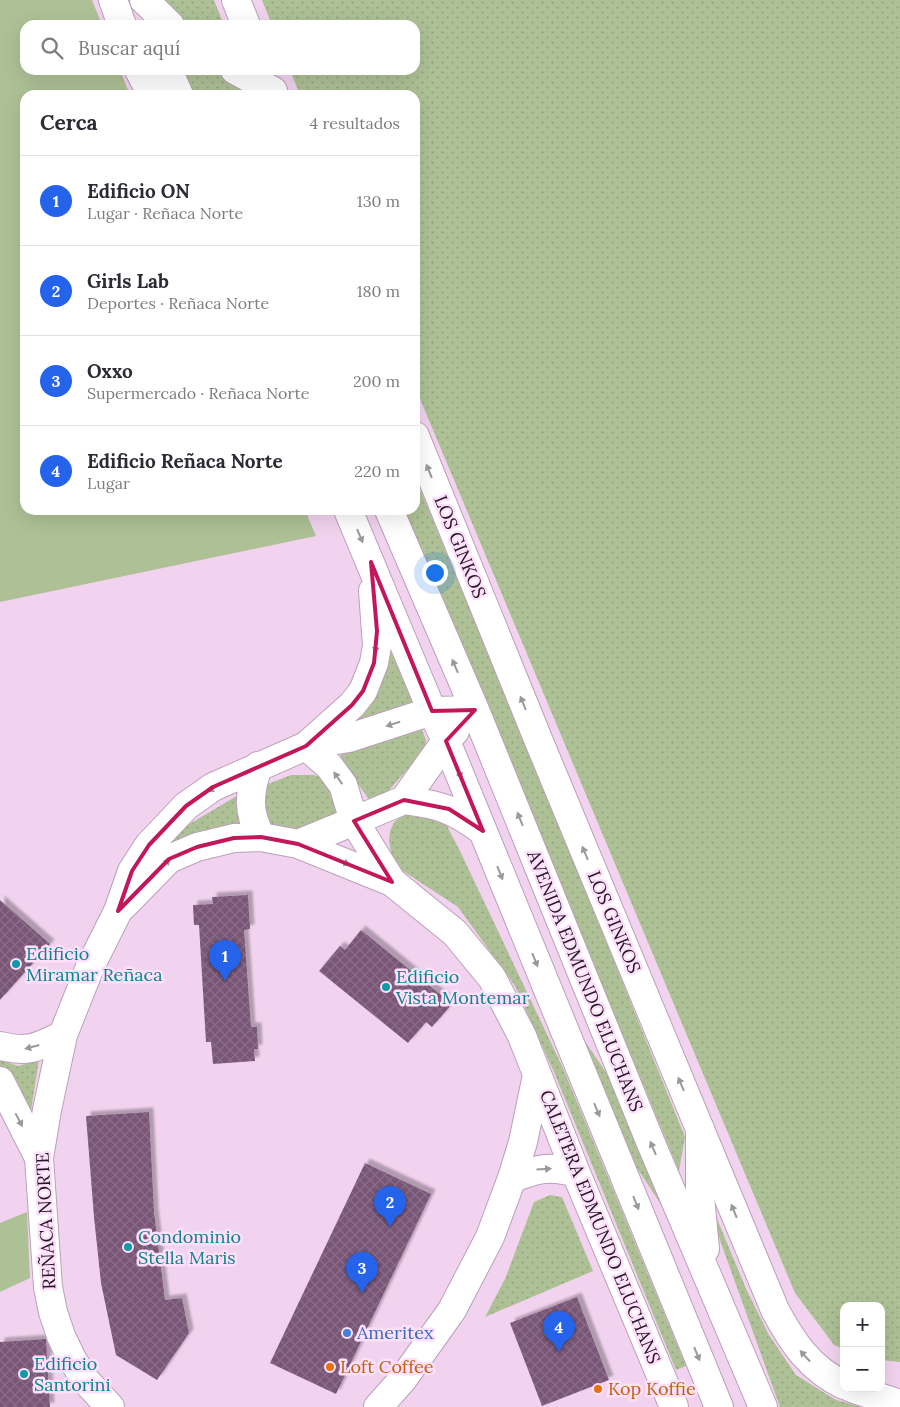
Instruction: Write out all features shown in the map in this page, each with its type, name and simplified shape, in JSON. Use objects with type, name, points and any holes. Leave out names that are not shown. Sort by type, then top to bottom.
[{"type":"street","points":[[113,0],[120,20]]},
{"type":"street","points":[[139,0],[148,20]]},
{"type":"street","points":[[144,0],[165,20]]},
{"type":"street","points":[[236,0],[244,20]]},
{"type":"street","points":[[142,75],[149,90]]},
{"type":"street","points":[[170,75],[177,90]]},
{"type":"street","points":[[247,75],[270,85]]},
{"type":"street","name":"LOS GINKOS","points":[[420,448],[538,739],[775,1310],[800,1352],[810,1363],[840,1383]]},
{"type":"street","name":"AVENIDA EDMUNDO ELUCHANS","points":[[350,515],[446,741],[719,1407]]},
{"type":"street","name":"AVENIDA EDMUNDO ELUCHANS","points":[[391,515],[475,710],[650,1141],[763,1407]]},
{"type":"street","points":[[306,746],[352,705],[363,691],[374,663],[377,631],[370,562]]},
{"type":"street","points":[[306,746],[349,738],[432,711],[475,710]]},
{"type":"street","points":[[298,844],[404,800],[446,741],[475,710]]},
{"type":"street","name":"REÑACA NORTE","points":[[110,1407],[86,1381],[72,1359],[61,1336],[53,1312],[48,1287],[40,1158],[47,1110],[63,1035],[90,966],[118,911],[132,872],[149,845],[186,806],[213,787],[306,746],[329,766],[343,785],[354,821],[392,882]]},
{"type":"street","points":[[258,766],[251,787],[250,806],[254,824],[261,837]]},
{"type":"street","points":[[404,800],[449,809],[483,832]]},
{"type":"street","name":"REÑACA NORTE","points":[[118,911],[169,859],[197,847],[234,838],[261,837],[298,844],[392,882],[455,933],[492,978],[522,1036],[538,1075]]},
{"type":"street","points":[[0,1046],[17,1050],[33,1048],[63,1035]]},
{"type":"street","points":[[378,1407],[403,1379],[452,1310],[490,1237],[523,1142],[538,1075]]},
{"type":"street","name":"CALETERA EDMUNDO ELUCHANS","points":[[538,1075],[576,1173],[674,1407]]},
{"type":"street","points":[[0,1080],[40,1158]]},
{"type":"street","points":[[700,1128],[700,1196],[707,1273]]},
{"type":"street","points":[[512,1178],[534,1170],[560,1168],[576,1173]]},
{"type":"street","points":[[863,1392],[900,1404]]},
{"type":"highlighted area","points":[[371,562],[432,711],[475,710],[446,741],[483,831],[449,809],[404,800],[354,821],[392,882],[298,844],[261,837],[234,838],[197,847],[169,859],[118,911],[132,871],[149,845],[186,806],[213,787],[306,746],[352,705],[363,691],[374,663],[377,631]]},
{"type":"green space","points":[[0,0],[92,0],[100,20],[20,20],[20,75],[122,75],[128,90],[20,90],[20,515],[307,515],[316,536],[0,602]]},
{"type":"green space","points":[[154,0],[214,0],[222,20],[179,20]]},
{"type":"green space","points":[[262,0],[900,0],[900,1362],[885,1360],[885,1302],[840,1302],[840,1347],[834,1345],[795,1293],[420,399],[420,90],[298,90],[292,75],[420,75],[420,20],[270,20]]},
{"type":"green space","points":[[181,75],[223,75],[243,90],[188,90]]},
{"type":"green space","points":[[420,489],[560,827],[685,1137],[679,1171],[540,835],[403,515],[420,515]]},
{"type":"green space","points":[[391,652],[414,701],[410,708],[342,733],[387,653]]},
{"type":"green space","points":[[412,726],[422,730],[426,740],[424,750],[386,794],[375,801],[368,798],[340,759],[342,750]]},
{"type":"green space","points":[[291,775],[314,775],[331,781],[339,811],[321,822],[303,828],[284,828],[264,822],[260,795],[268,784]]},
{"type":"green space","points":[[240,794],[248,831],[162,851],[181,829]]},
{"type":"green space","points":[[414,813],[440,818],[447,826],[460,851],[563,1068],[686,1366],[676,1370],[554,1072],[515,986],[458,907],[403,871],[392,857],[389,841],[390,831],[394,822],[402,816]]},
{"type":"green space","points":[[571,1021],[614,1084],[670,1218],[627,1153]]},
{"type":"green space","points":[[0,1060],[18,1066],[39,1060],[30,1117],[0,1069]]},
{"type":"green space","points":[[703,1185],[747,1291],[769,1335],[796,1375],[836,1400],[861,1407],[780,1407],[721,1243]]},
{"type":"green space","points":[[550,1195],[562,1197],[593,1271],[485,1317],[505,1279],[534,1202]]},
{"type":"green space","points":[[27,1212],[30,1278],[0,1292],[0,1223]]},
{"type":"building","points":[[248,895],[250,929],[244,930],[251,1027],[257,1027],[258,1049],[254,1049],[255,1061],[213,1064],[211,1042],[206,1042],[199,925],[194,925],[193,905],[213,904],[212,897]]},
{"type":"building","name":"Edificio Miramar Reñaca","points":[[0,900],[50,944],[0,1000]]},
{"type":"building","name":"Edificio Vista Montemar","points":[[361,930],[452,1004],[432,1027],[426,1022],[408,1043],[319,971],[340,946],[345,950]]},
{"type":"building","name":"Condominio Stella Maris","points":[[149,1112],[154,1212],[165,1300],[182,1298],[189,1333],[157,1380],[116,1355],[101,1283],[86,1116]]},
{"type":"building","points":[[365,1163],[431,1194],[336,1394],[270,1363]]},
{"type":"building","points":[[577,1297],[609,1380],[542,1406],[510,1323]]},
{"type":"building","name":"Edificio Santorini","points":[[46,1339],[50,1407],[0,1407],[0,1342]]},
{"type":"place","name":"Edificio Miramar Reñaca","points":[[16,964]]},
{"type":"place","name":"Edificio ON","points":[[225,981]]},
{"type":"place","name":"Edificio Vista Montemar","points":[[386,987]]},
{"type":"place","name":"Girls Lab","points":[[390,1227]]},
{"type":"place","name":"Condominio Stella Maris","points":[[128,1247]]},
{"type":"place","name":"Oxxo","points":[[362,1293]]},
{"type":"place","name":"Ameritex","points":[[347,1333]]},
{"type":"place","name":"Edificio Reñaca Norte","points":[[559,1352]]},
{"type":"place","name":"Loft Coffee","points":[[330,1367]]},
{"type":"place","name":"Edificio Santorini","points":[[24,1374]]},
{"type":"place","name":"Kop Koffie","points":[[598,1389]]}]
